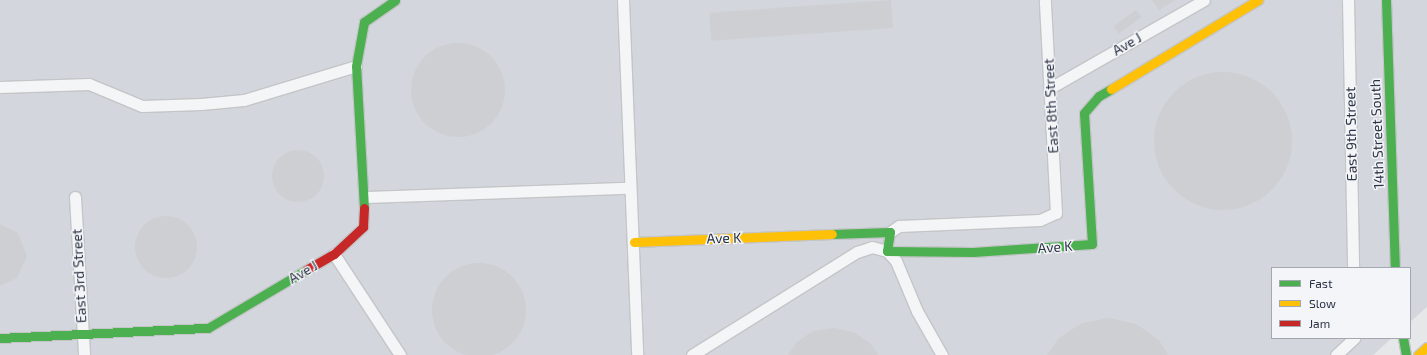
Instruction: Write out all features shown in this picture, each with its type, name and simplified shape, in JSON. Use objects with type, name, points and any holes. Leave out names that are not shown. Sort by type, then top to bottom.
[{"type":"street","name":"Ave J","points":[[0,338],[208,328],[334,254],[363,227],[365,197],[356,66],[364,22],[395,0]]},
{"type":"street","points":[[622,0],[629,188],[634,242],[637,355]]},
{"type":"street","name":"East 8th Street","points":[[890,232],[899,226],[1040,220],[1056,213],[1045,0]]},
{"type":"street","name":"Ave J","points":[[1050,88],[1204,0]]},
{"type":"street","name":"Ave K","points":[[692,355],[857,252],[872,246],[887,251],[973,252],[1092,244],[1084,113],[1099,96],[1258,0]]},
{"type":"street","name":"East 9th Street","points":[[1348,0],[1353,267]]},
{"type":"street","name":"14th Street South","points":[[1386,0],[1395,267]]},
{"type":"street","points":[[0,87],[89,84],[142,106],[201,104],[244,100],[356,66]]},
{"type":"street","points":[[365,197],[629,188]]},
{"type":"street","name":"East 3rd Street","points":[[75,197],[84,355]]},
{"type":"street","points":[[890,232],[887,251],[896,262],[917,311],[942,355]]},
{"type":"street","name":"Ave K","points":[[634,242],[890,232]]},
{"type":"street","points":[[334,254],[400,355]]},
{"type":"street","points":[[1336,355],[1354,339]]},
{"type":"street","points":[[1403,339],[1406,355]]},
{"type":"street","points":[[1418,355],[1427,347]]},
{"type":"shaded area","points":[[0,0],[1427,0],[1427,307],[1411,321],[1411,267],[1271,267],[1271,339],[1391,339],[1373,355],[0,355]]},
{"type":"building","points":[[891,0],[893,28],[711,41],[709,13]]},
{"type":"building","points":[[1152,0],[1175,0],[1159,10]]},
{"type":"building","points":[[1136,10],[1141,17],[1119,34],[1113,26]]},
{"type":"building","points":[[458,43],[476,47],[491,57],[501,72],[505,90],[501,108],[491,123],[476,133],[458,137],[440,133],[425,123],[415,108],[411,90],[415,72],[425,57],[440,47]]},
{"type":"building","points":[[1230,72],[1250,77],[1262,83],[1277,97],[1287,114],[1291,127],[1291,155],[1287,168],[1281,180],[1267,195],[1250,205],[1237,209],[1216,210],[1196,205],[1184,199],[1169,185],[1159,168],[1155,155],[1154,134],[1159,114],[1165,102],[1179,87],[1196,77],[1209,73]]},
{"type":"building","points":[[293,150],[303,150],[317,157],[324,171],[324,181],[317,195],[303,202],[293,202],[283,198],[276,191],[272,181],[272,171],[276,161],[283,154]]},
{"type":"building","points":[[160,216],[172,216],[188,225],[195,235],[197,247],[195,259],[188,269],[172,278],[160,278],[149,273],[140,264],[135,253],[135,241],[140,230],[149,221]]},
{"type":"building","points":[[0,224],[18,233],[27,256],[17,278],[0,286]]},
{"type":"building","points":[[470,264],[488,264],[505,271],[518,284],[525,301],[525,319],[518,336],[505,349],[488,356],[470,356],[453,349],[440,336],[433,319],[433,301],[440,284],[453,271]]},
{"type":"building","points":[[1109,318],[1136,324],[1159,340],[1168,355],[1047,355],[1059,338],[1082,323]]},
{"type":"building","points":[[834,328],[853,332],[870,343],[878,355],[788,355],[797,342],[813,331]]},
{"type":"traffic: fast","points":[[364,208],[356,66],[364,22],[395,0]]},
{"type":"traffic: fast","points":[[1386,0],[1395,267]]},
{"type":"traffic: fast","points":[[832,234],[890,232],[887,251],[973,252],[1092,244],[1084,113],[1099,96],[1111,89]]},
{"type":"traffic: fast","points":[[0,338],[208,328],[306,270]]},
{"type":"traffic: fast","points":[[1403,339],[1406,355]]},
{"type":"traffic: slow","points":[[1111,89],[1258,0]]},
{"type":"traffic: slow","points":[[634,242],[832,234]]},
{"type":"traffic: slow","points":[[1418,355],[1427,347]]},
{"type":"traffic: jam","points":[[306,270],[334,254],[363,227],[364,208]]}]
